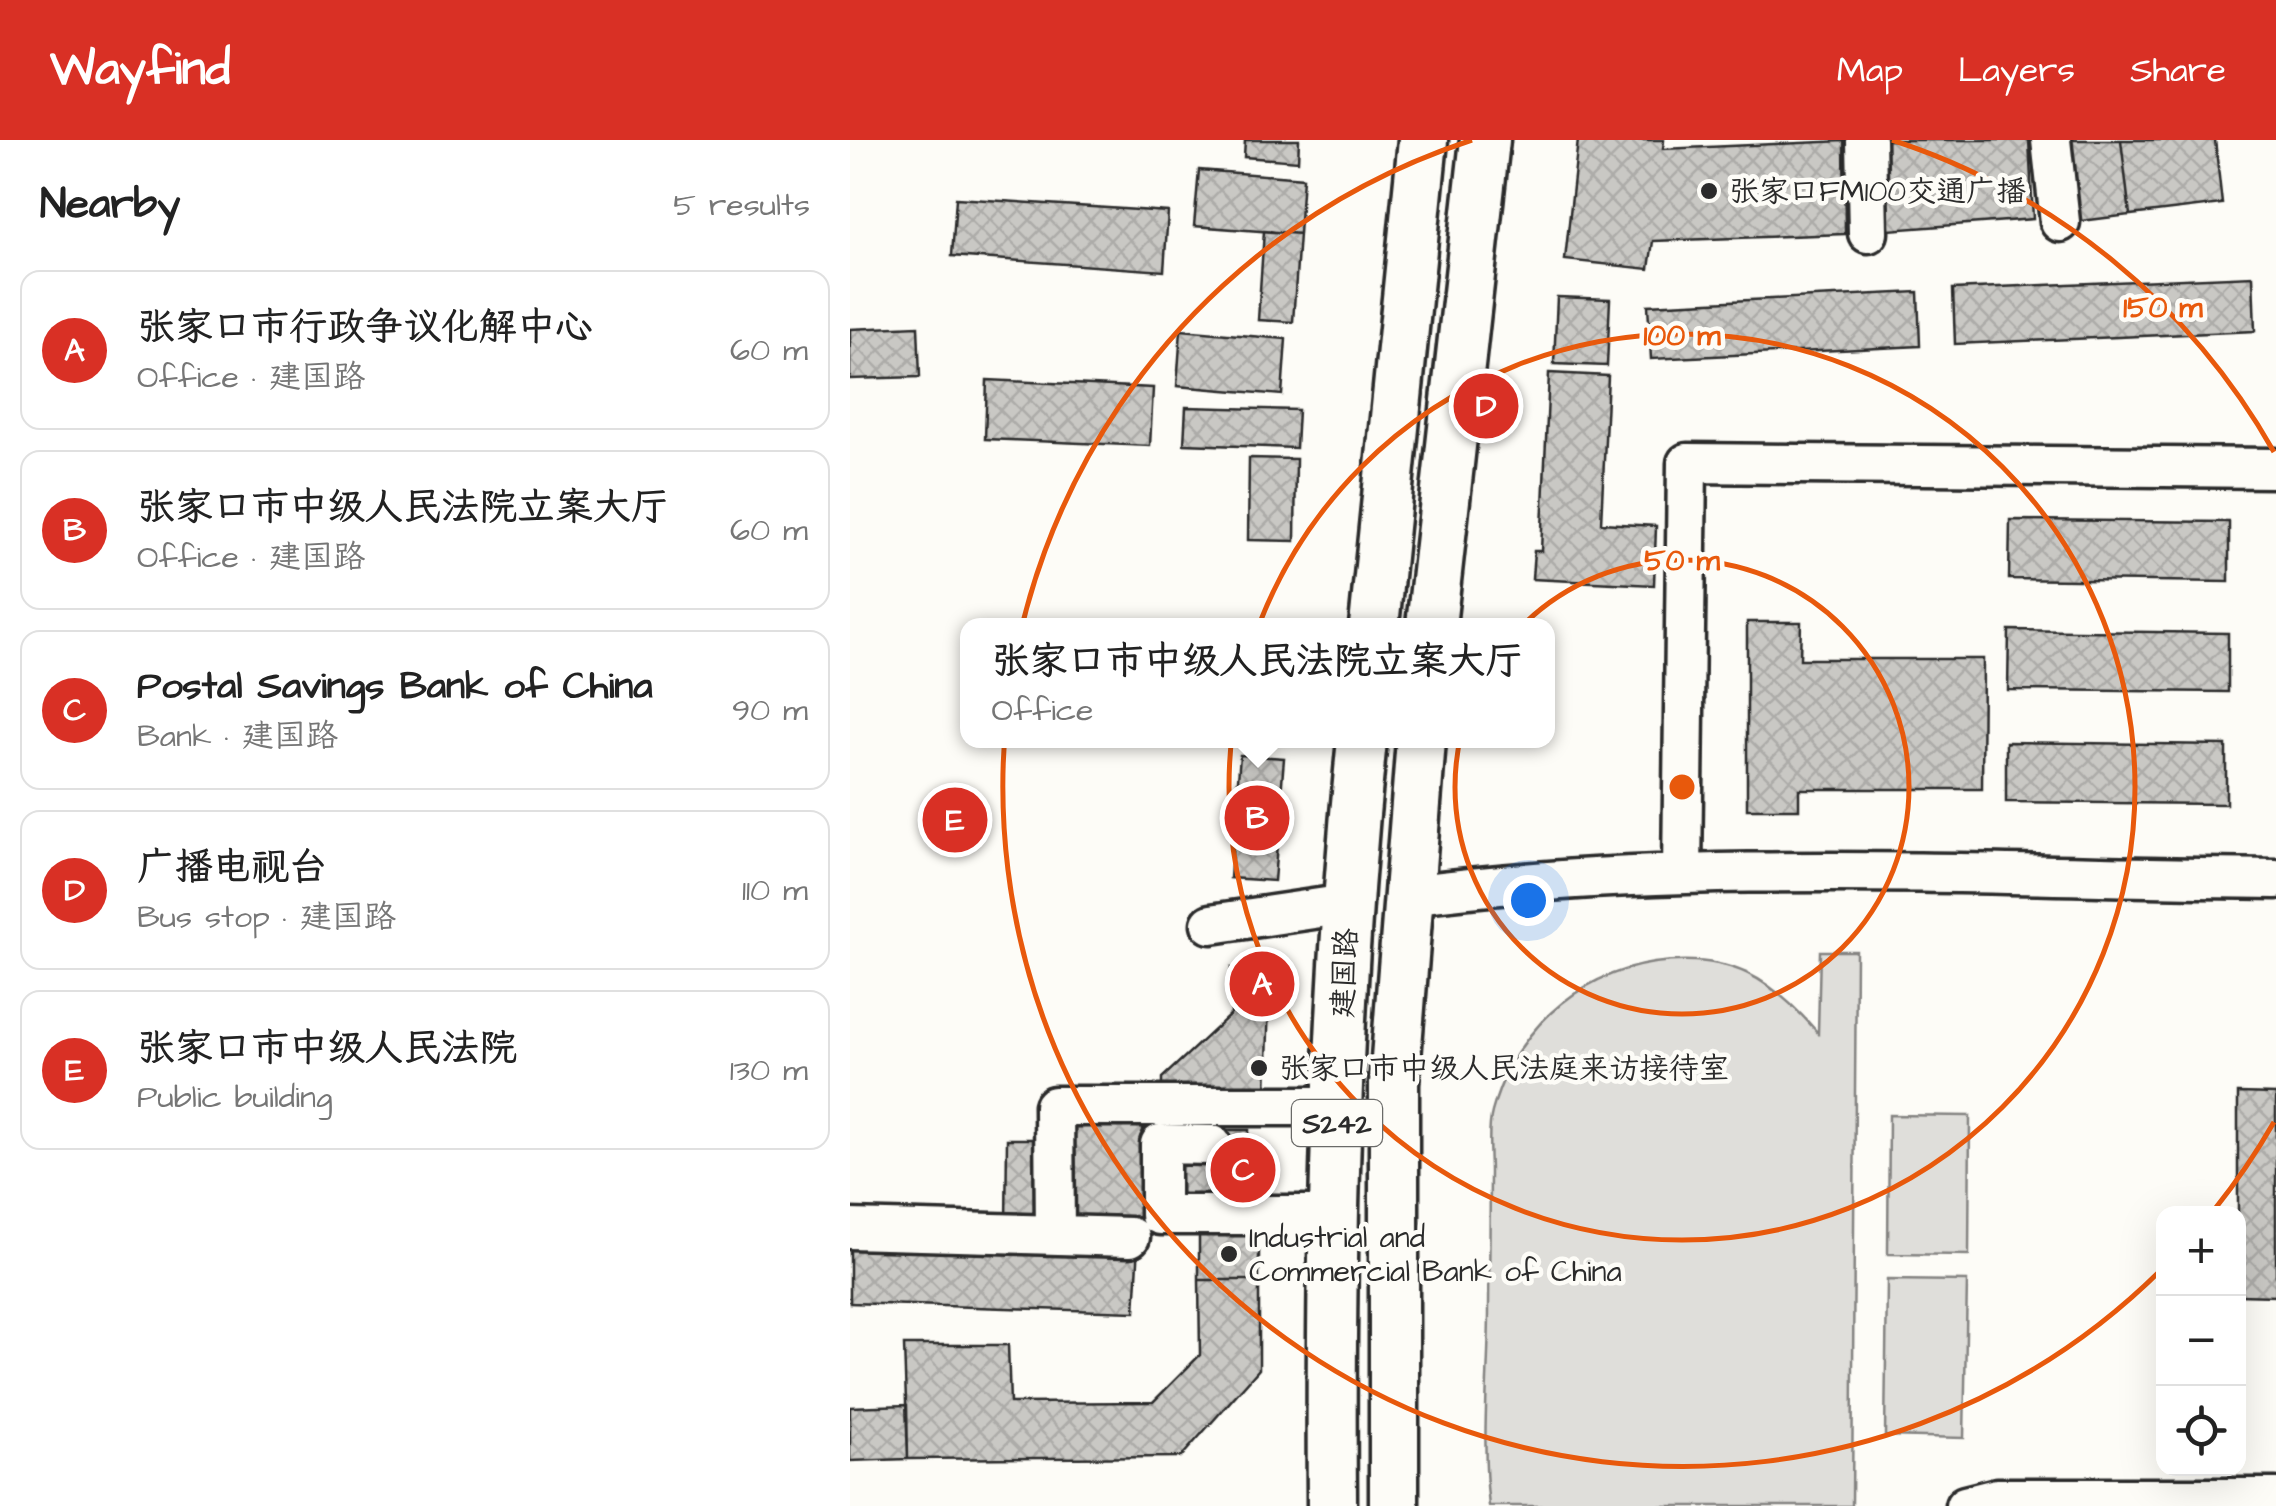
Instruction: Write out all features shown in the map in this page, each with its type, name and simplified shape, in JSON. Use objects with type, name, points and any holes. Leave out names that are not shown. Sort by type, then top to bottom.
[{"type":"main road","points":[[1375,618],[1424,140]]},
{"type":"main road","points":[[1432,618],[1484,140]]},
{"type":"main road","name":"建国路","points":[[1332,1506],[1333,1216],[1347,904],[1361,748]]},
{"type":"main road","name":"建国路","points":[[1394,1506],[1394,1084],[1419,748]]},
{"type":"main road","points":[[1347,904],[1408,895]]},
{"type":"street","points":[[1866,140],[1868,232]]},
{"type":"street","points":[[2052,140],[2060,222]]},
{"type":"street","points":[[1682,874],[1687,463],[2276,468]]},
{"type":"street","points":[[1408,895],[1494,884],[1682,874],[2276,879]]},
{"type":"street","points":[[1211,924],[1347,904]]},
{"type":"street","points":[[1055,1235],[1054,1106],[1338,1106]]},
{"type":"street","points":[[1212,1145],[1160,1144],[1160,1215],[1333,1216]]},
{"type":"street","points":[[850,1229],[1130,1237]]},
{"type":"street","points":[[1965,1506],[1997,1498],[2276,1498]]},
{"type":"shaded area","points":[[1820,951],[1856,951],[1852,1506],[1489,1506],[1485,1432],[1490,1126],[1502,1084],[1515,1058],[1531,1034],[1573,995],[1598,980],[1654,963],[1705,962],[1747,973],[1783,997],[1818,1033]]},
{"type":"shaded area","points":[[1889,1115],[1970,1116],[1969,1255],[1888,1254]]},
{"type":"shaded area","points":[[1887,1280],[1967,1281],[1964,1438],[1885,1436]]},
{"type":"building","points":[[1245,140],[1299,140],[1298,161],[1244,157]]},
{"type":"building","name":"张家口FM100交通广播","points":[[1578,140],[1664,140],[1663,149],[1844,141],[1845,234],[1653,241],[1649,269],[1565,260]]},
{"type":"building","points":[[1884,140],[2029,140],[2033,219],[1889,230]]},
{"type":"building","points":[[2063,140],[2121,140],[2130,215],[2073,222]]},
{"type":"building","points":[[2121,140],[2215,140],[2222,204],[2130,215]]},
{"type":"building","points":[[1199,170],[1303,178],[1299,234],[1194,226]]},
{"type":"building","points":[[956,198],[1168,212],[1164,271],[952,256]]},
{"type":"building","points":[[1264,231],[1299,234],[1293,322],[1258,320]]},
{"type":"building","points":[[2253,276],[2255,331],[1955,344],[1953,289]]},
{"type":"building","points":[[1918,292],[1920,346],[1651,359],[1648,305]]},
{"type":"building","points":[[1557,297],[1610,299],[1607,366],[1554,364]]},
{"type":"building","points":[[918,326],[920,377],[850,379],[850,329]]},
{"type":"building","points":[[1181,330],[1286,339],[1282,395],[1177,386]]},
{"type":"building","points":[[1549,373],[1608,376],[1601,523],[1656,526],[1654,585],[1532,579],[1534,551],[1541,551]]},
{"type":"building","points":[[987,380],[1153,388],[1150,446],[985,439]]},
{"type":"building","points":[[1186,407],[1298,410],[1296,448],[1184,444]]},
{"type":"building","points":[[1249,458],[1296,459],[1295,541],[1248,540]]},
{"type":"building","points":[[2010,520],[2229,522],[2229,582],[2009,579]]},
{"type":"building","points":[[1747,622],[1801,622],[1800,659],[1983,659],[1982,789],[1799,789],[1799,809],[1747,809]]},
{"type":"building","points":[[2009,630],[2228,633],[2228,692],[2008,690]]},
{"type":"building","points":[[2006,742],[2226,745],[2226,804],[2006,802]]},
{"type":"building","points":[[1240,755],[1284,758],[1274,881],[1230,878]]},
{"type":"building","points":[[1231,968],[1270,970],[1266,1092],[1162,1092],[1162,1078],[1231,1014]]},
{"type":"building","points":[[2238,1093],[2276,1094],[2276,1296],[2246,1295],[2246,1206],[2238,1206]]},
{"type":"building","points":[[1070,1115],[1143,1115],[1143,1224],[1071,1224]]},
{"type":"building","points":[[1220,1130],[1249,1130],[1248,1208],[1166,1206],[1166,1153]]},
{"type":"building","points":[[1007,1139],[1040,1139],[1039,1226],[1006,1226]]},
{"type":"building","name":"Industrial and Commercial Bank of China","points":[[1199,1228],[1259,1228],[1259,1280],[1199,1280]]},
{"type":"building","points":[[850,1236],[1139,1244],[1135,1312],[850,1303]]},
{"type":"building","points":[[1199,1280],[1259,1280],[1259,1369],[1181,1457],[908,1459],[904,1345],[1008,1345],[1010,1403],[1153,1402],[1200,1355]]},
{"type":"building","points":[[907,1405],[908,1459],[850,1461],[850,1407]]},
{"type":"place","name":"张家口FM100交通广播","points":[[1709,191]]},
{"type":"place","name":"广播电视台","points":[[1486,406]]},
{"type":"place","name":"张家口市中级人民法院立案大厅","points":[[1257,818]]},
{"type":"place","name":"张家口市中级人民法院","points":[[955,820]]},
{"type":"place","name":"张家口市行政争议化解中心","points":[[1262,984]]},
{"type":"place","name":"张家口市中级人民法庭来访接待室","points":[[1259,1068]]},
{"type":"place","name":"Postal Savings Bank of China","points":[[1243,1170]]},
{"type":"place","name":"Industrial and Commercial Bank of China","points":[[1229,1254]]}]
